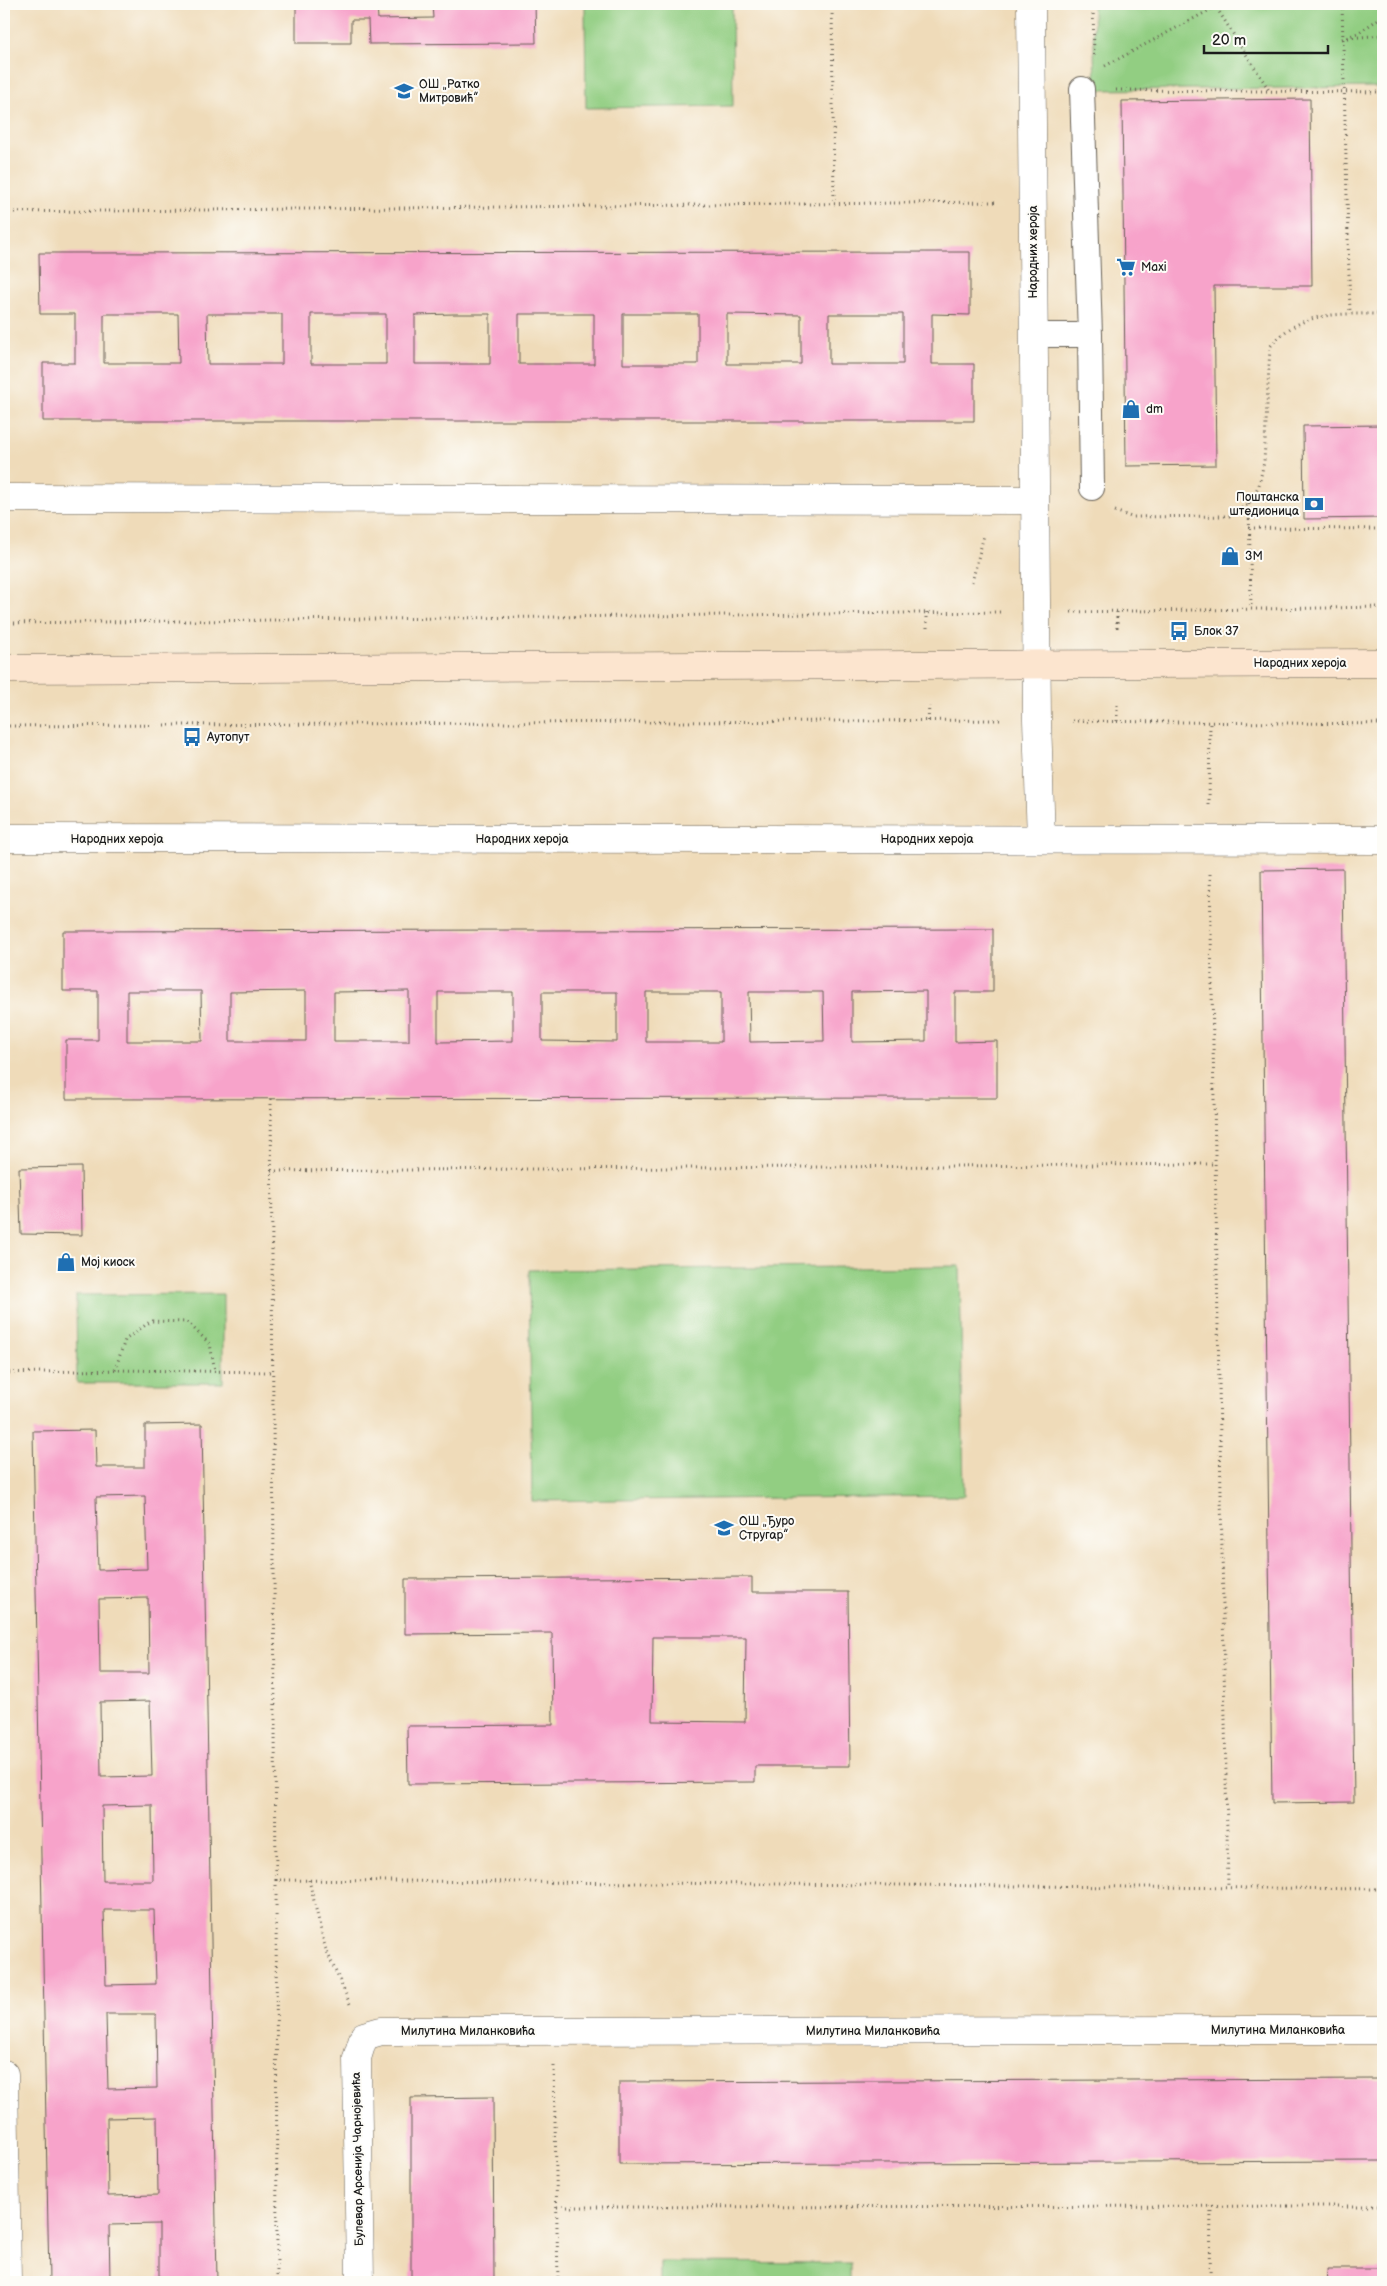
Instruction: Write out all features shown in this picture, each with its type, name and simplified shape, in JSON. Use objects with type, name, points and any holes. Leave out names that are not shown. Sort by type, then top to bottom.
[{"type":"street","name":"Народних хероја","points":[[1031,4],[1037,720],[1041,839]]},
{"type":"street","points":[[4,498],[898,502],[1035,500]]},
{"type":"street","name":"Народних хероја","points":[[4,669],[1383,663]]},
{"type":"street","name":"Народних хероја","points":[[4,838],[1383,840]]},
{"type":"street","name":"Милутина Миланковића","points":[[364,2036],[381,2031],[1383,2030]]},
{"type":"street","name":"Булевар Арсенија Чарнојевића","points":[[360,2282],[357,2058],[364,2036]]},
{"type":"street","points":[[4,2074],[7,2282]]},
{"type":"lane","points":[[1090,84],[1092,488]]},
{"type":"lane","points":[[1033,335],[1090,335]]},
{"type":"path","points":[[832,4],[834,202]]},
{"type":"path","points":[[1090,84],[1093,4]]},
{"type":"path","points":[[1090,84],[1215,5],[1221,4]]},
{"type":"path","points":[[1342,4],[1350,314]]},
{"type":"path","points":[[1215,5],[1270,91]]},
{"type":"path","points":[[1342,39],[1358,33],[1383,16]]},
{"type":"path","points":[[1342,39],[1383,35]]},
{"type":"path","points":[[1090,84],[1270,91],[1383,92]]},
{"type":"path","points":[[4,212],[1033,201]]},
{"type":"path","points":[[1251,608],[1249,504],[1259,485],[1264,462],[1270,348],[1289,328],[1305,320],[1350,314],[1383,314]]},
{"type":"path","points":[[1146,518],[1229,516],[1249,504]]},
{"type":"path","points":[[1249,528],[1383,529]]},
{"type":"path","points":[[972,582],[984,535]]},
{"type":"path","points":[[4,623],[1383,607]]},
{"type":"path","points":[[1116,629],[1117,610]]},
{"type":"path","points":[[927,612],[927,631]]},
{"type":"path","points":[[1117,705],[1117,721]]},
{"type":"path","points":[[928,721],[929,706]]},
{"type":"path","points":[[4,726],[1037,720],[1383,724]]},
{"type":"path","points":[[1210,721],[1209,840],[1228,1888]]},
{"type":"path","points":[[271,1099],[277,2282]]},
{"type":"path","points":[[272,1172],[1215,1164]]},
{"type":"path","points":[[114,1370],[125,1340],[151,1321],[187,1322],[210,1344],[215,1370]]},
{"type":"path","points":[[4,1373],[114,1370],[273,1372]]},
{"type":"path","points":[[276,1880],[1383,1889]]},
{"type":"path","points":[[309,1880],[325,1947],[364,2036]]},
{"type":"path","points":[[553,2031],[558,2282]]},
{"type":"path","points":[[557,2206],[1383,2206]]},
{"type":"path","points":[[1210,2282],[1211,2206]]},
{"type":"green space","points":[[585,4],[732,4],[733,106],[586,108]]},
{"type":"green space","points":[[1093,4],[1383,4],[1383,87],[1095,90]]},
{"type":"green space","points":[[960,1266],[964,1496],[532,1501],[529,1270]]},
{"type":"green space","points":[[223,1294],[223,1383],[77,1383],[76,1295]]},
{"type":"green space","points":[[660,2262],[850,2263],[850,2282],[660,2282]]},
{"type":"building","points":[[296,4],[377,4],[378,19],[433,18],[432,4],[535,4],[536,43],[369,44],[368,20],[351,20],[351,43],[296,43]]},
{"type":"building","points":[[1310,99],[1312,286],[1214,286],[1216,465],[1126,466],[1122,101]]},
{"type":"building","points":[[970,252],[970,315],[932,314],[932,364],[974,364],[974,421],[43,421],[43,363],[75,363],[75,314],[40,314],[39,253]],"holes":[[[104,314],[178,314],[179,363],[104,363]],[[207,314],[282,314],[282,364],[208,364]],[[311,314],[386,314],[386,364],[311,364]],[[490,314],[490,364],[415,364],[415,315]],[[519,314],[594,314],[594,364],[519,364]],[[623,314],[698,314],[698,364],[623,364]],[[727,314],[801,315],[801,364],[727,364]],[[829,314],[903,314],[903,364],[829,364]]]},
{"type":"building","points":[[1383,425],[1383,518],[1304,519],[1303,426]]},
{"type":"building","points":[[1343,869],[1354,1802],[1272,1803],[1261,870]]},
{"type":"building","points":[[993,929],[993,992],[955,992],[955,1042],[997,1041],[997,1098],[66,1099],[66,1040],[98,1040],[98,991],[63,991],[63,931]],"holes":[[[127,991],[201,991],[202,1041],[127,1041]],[[306,991],[306,1041],[230,1041],[230,992]],[[409,991],[409,1041],[334,1041],[334,992]],[[926,991],[926,1041],[852,1042],[852,992]],[[438,992],[513,992],[513,1041],[438,1042]],[[542,992],[617,992],[617,1042],[542,1041]],[[646,992],[721,992],[721,1042],[646,1042]],[[749,992],[823,992],[824,1041],[750,1042]]]},
{"type":"building","points":[[81,1167],[82,1235],[21,1234],[19,1168]]},
{"type":"building","points":[[202,1424],[217,2282],[159,2282],[159,2224],[109,2225],[110,2282],[49,2282],[33,1431],[95,1430],[96,1467],[145,1467],[145,1425]],"holes":[[[145,1496],[147,1569],[98,1570],[96,1497]],[[148,1598],[149,1673],[100,1673],[99,1599]],[[150,1701],[152,1776],[101,1777],[100,1702]],[[152,1805],[153,1881],[103,1881],[102,1806]],[[104,1910],[154,1910],[156,1984],[106,1985]],[[106,2014],[156,2014],[157,2088],[108,2089]],[[157,2117],[158,2195],[108,2196],[107,2118]]]},
{"type":"building","points":[[752,1577],[752,1592],[848,1592],[850,1766],[755,1766],[755,1782],[408,1784],[407,1726],[553,1725],[552,1633],[405,1634],[405,1579]],"holes":[[[653,1637],[746,1637],[745,1722],[652,1721]]]},
{"type":"building","points":[[1383,2079],[1383,2161],[619,2164],[619,2082]]},
{"type":"building","points":[[493,2097],[494,2282],[411,2282],[411,2098]]},
{"type":"building","points":[[1327,2269],[1383,2269],[1383,2282],[1328,2282]]},
{"type":"place","name":"ОШ „Ратко Митровић”","points":[[404,91]]},
{"type":"place","name":"Maxi","points":[[1126,267]]},
{"type":"place","name":"dm","points":[[1131,409]]},
{"type":"place","name":"Поштанска штедионица","points":[[1314,504]]},
{"type":"place","name":"3M","points":[[1230,556]]},
{"type":"place","name":"Блок 37","points":[[1179,631]]},
{"type":"place","name":"Аутопут","points":[[192,737]]},
{"type":"place","name":"Мој киоск","points":[[66,1262]]},
{"type":"place","name":"ОШ „Ђуро Стругар”","points":[[724,1528]]}]
